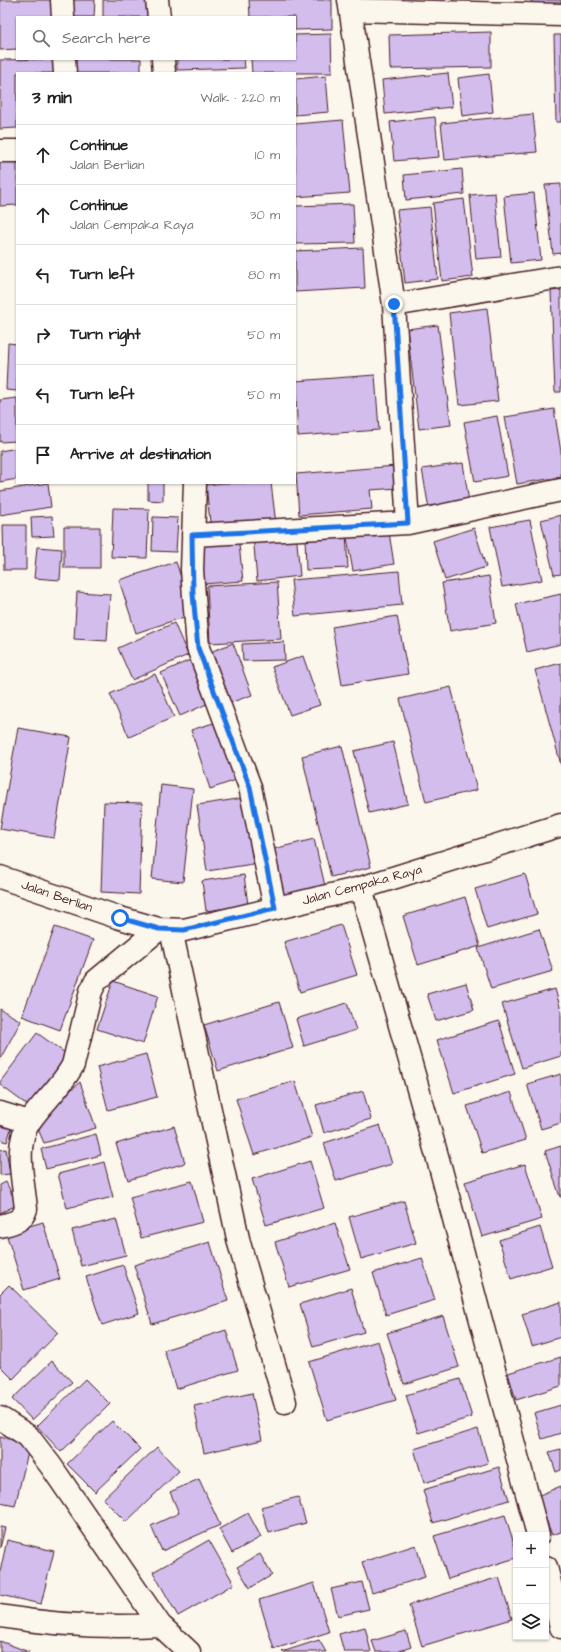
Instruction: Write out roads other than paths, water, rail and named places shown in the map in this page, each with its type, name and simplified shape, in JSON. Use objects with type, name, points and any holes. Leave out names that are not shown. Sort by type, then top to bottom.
[{"type":"street","points":[[62,0],[63,16]]},
{"type":"street","points":[[157,0],[159,16]]},
{"type":"street","points":[[408,523],[394,304],[350,5],[561,15]]},
{"type":"street","points":[[64,60],[65,72]]},
{"type":"street","points":[[163,60],[164,72]]},
{"type":"street","points":[[0,151],[16,151]]},
{"type":"street","points":[[394,304],[561,278]]},
{"type":"street","points":[[195,484],[192,535],[193,594],[198,648],[250,787],[275,908]]},
{"type":"street","points":[[192,535],[408,523],[561,490]]},
{"type":"street","name":"Jalan Cempaka Raya","points":[[165,930],[184,930],[361,888],[560,831]]},
{"type":"street","name":"Jalan Berlian","points":[[0,877],[120,918],[165,930]]},
{"type":"street","points":[[361,888],[444,1177],[537,1532]]},
{"type":"street","points":[[0,1226],[20,1219],[26,1209],[21,1154],[22,1138],[29,1122],[68,1075],[73,1065],[91,991],[96,981],[165,930],[240,1242],[285,1402]]},
{"type":"street","points":[[0,1113],[29,1122]]},
{"type":"street","points":[[0,1418],[28,1436],[160,1625],[189,1652]]},
{"type":"street","points":[[546,1568],[561,1627]]},
{"type":"street","points":[[0,1616],[38,1623],[105,1627],[160,1625]]}]
